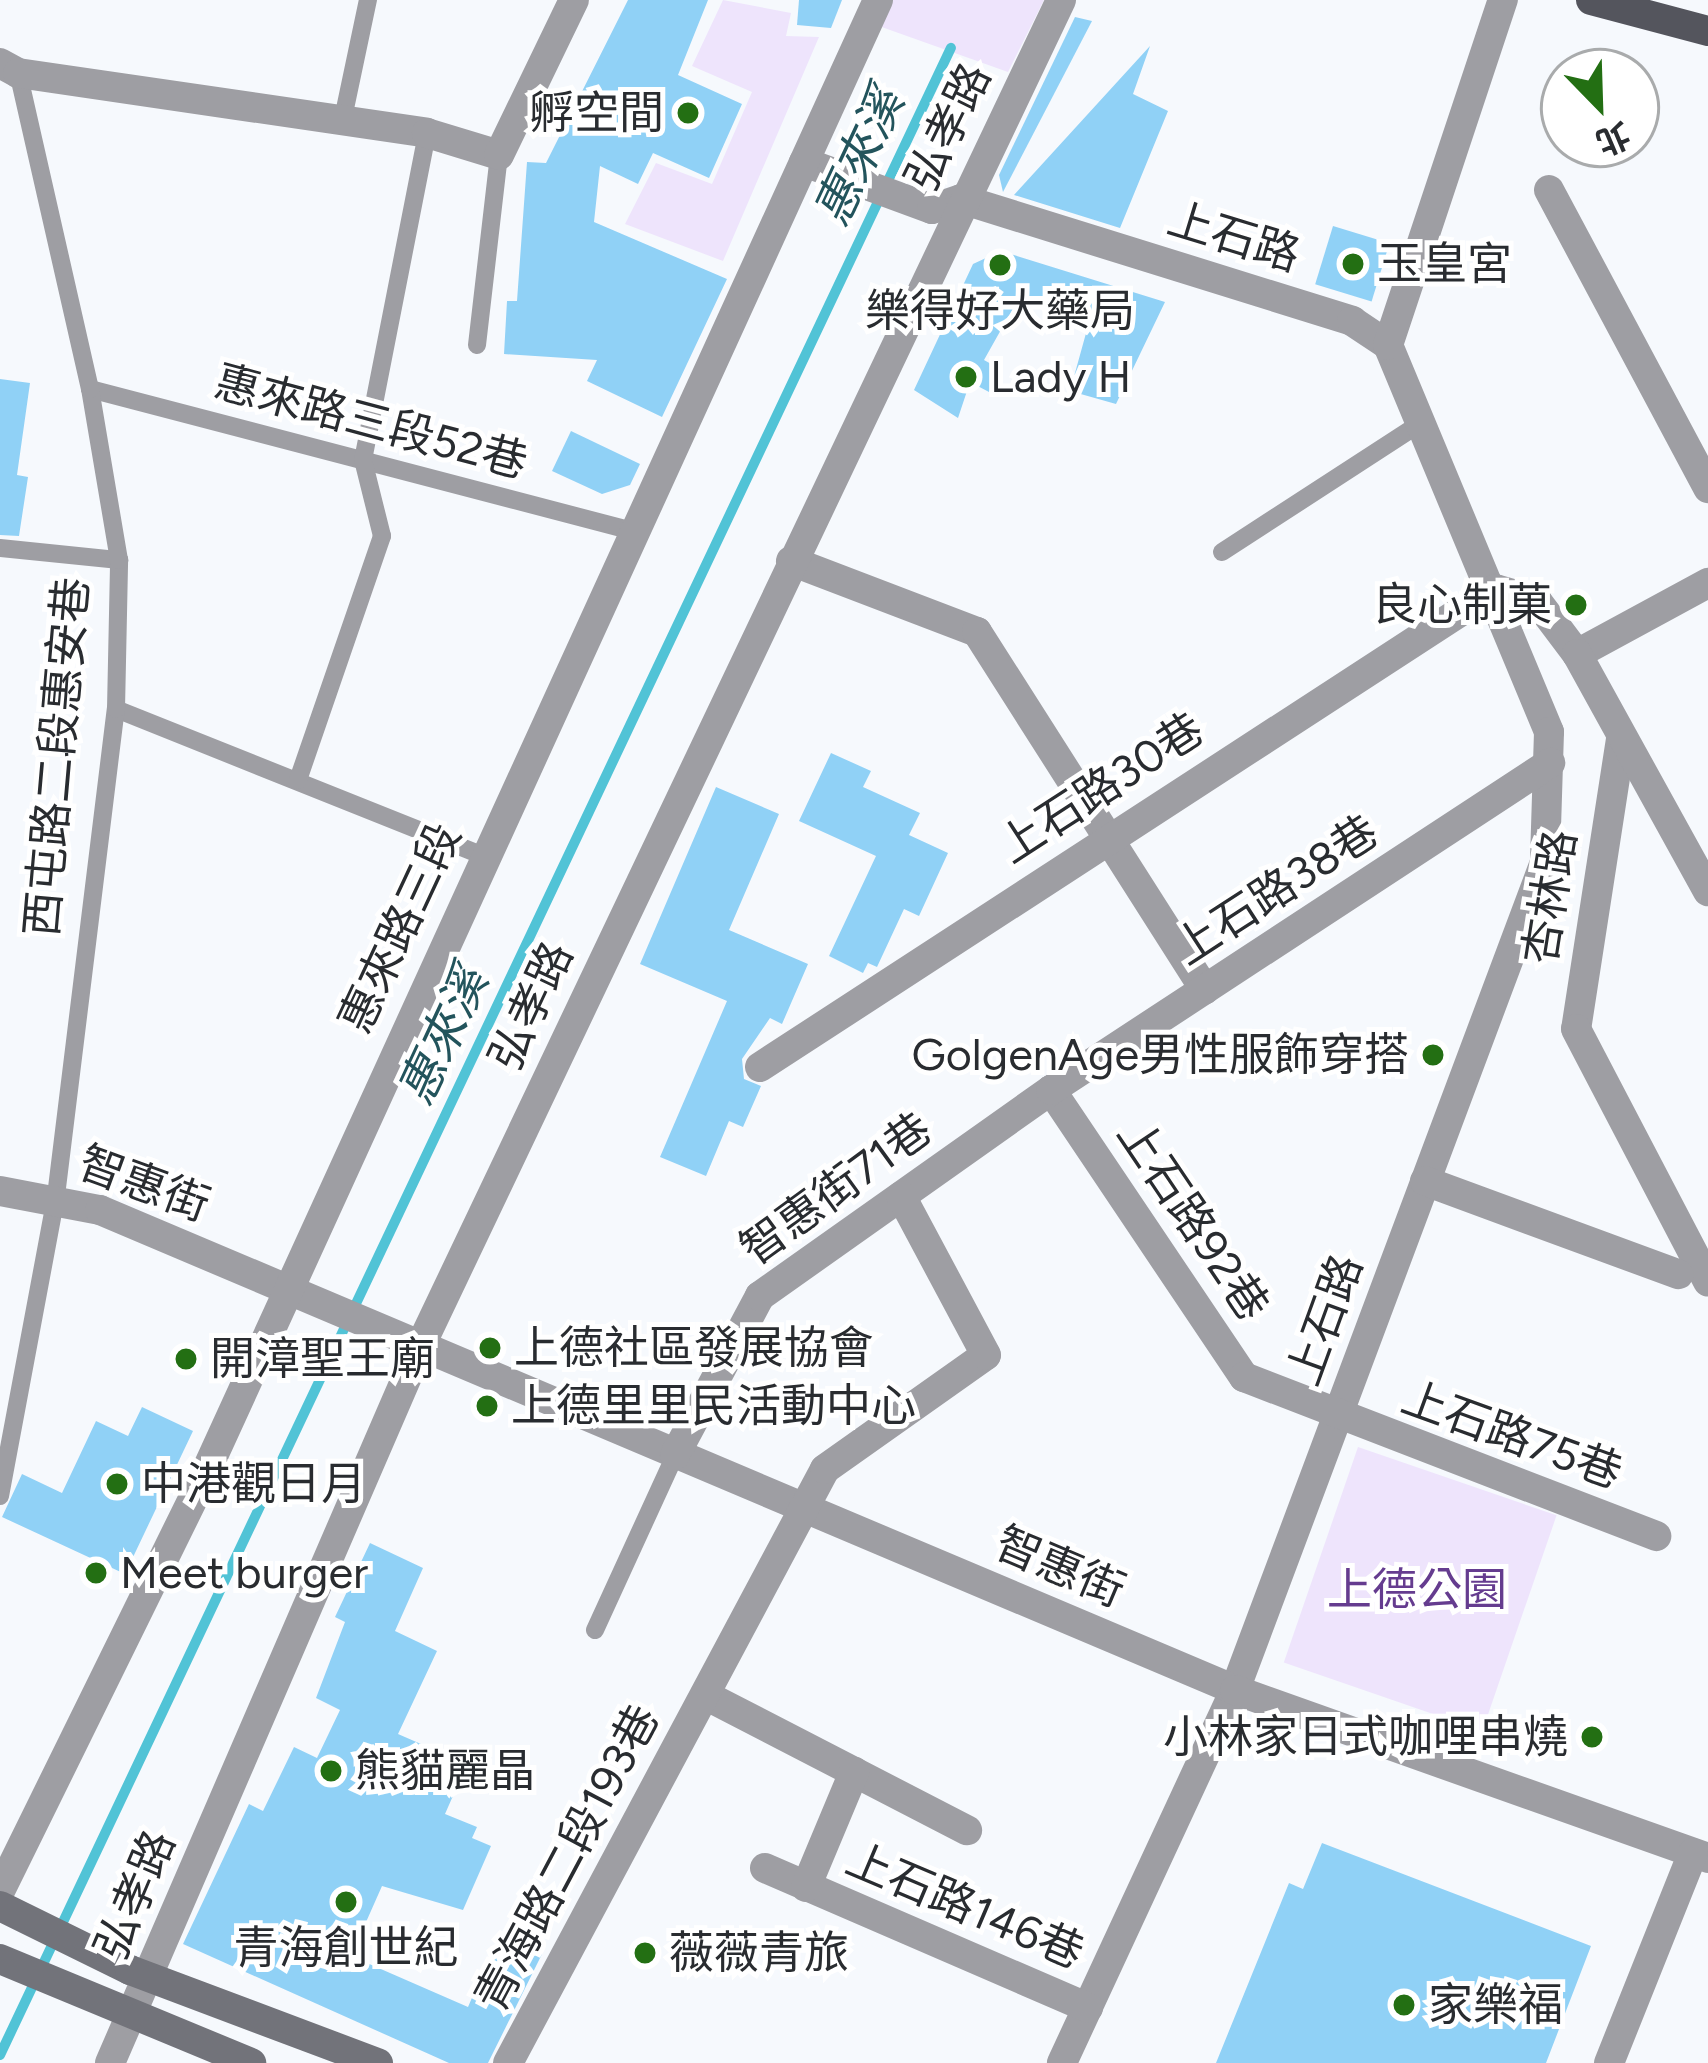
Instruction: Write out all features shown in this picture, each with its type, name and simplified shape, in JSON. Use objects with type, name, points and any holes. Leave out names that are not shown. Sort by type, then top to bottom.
[{"type":"main road","points":[[1591,0],[1708,31]]},
{"type":"main road","points":[[0,1906],[139,1973],[379,2063]]},
{"type":"main road","points":[[5,1962],[250,2063]]},
{"type":"street","points":[[5,59],[342,123],[427,133],[499,155],[574,0]]},
{"type":"street","name":"惠來路三段","points":[[0,1891],[202,1480],[284,1287],[878,0]]},
{"type":"street","name":"弘孝路","points":[[110,2063],[122,2014],[139,1973],[419,1349],[791,561],[947,204],[1061,0]]},
{"type":"street","points":[[1388,345],[1503,0]]},
{"type":"street","name":"上石路","points":[[804,162],[1352,321],[1388,345],[1495,589],[1549,732],[1545,862],[1235,1690],[1062,2063]]},
{"type":"street","points":[[1550,190],[1708,488]]},
{"type":"street","points":[[791,561],[976,632],[1205,990]]},
{"type":"street","points":[[1577,654],[1708,583]]},
{"type":"street","points":[[1495,589],[1537,601],[1577,654],[1708,891]]},
{"type":"street","name":"上石路30巷","points":[[760,1067],[1108,836],[1495,589]]},
{"type":"street","name":"杏林路","points":[[1621,739],[1576,1029],[1693,1278]]},
{"type":"street","name":"上石路38巷","points":[[1051,1090],[1550,763]]},
{"type":"street","name":"智惠街71巷","points":[[675,1454],[760,1297],[1051,1090]]},
{"type":"street","name":"上石路92巷","points":[[1051,1090],[1244,1377],[1336,1419]]},
{"type":"street","points":[[1425,1180],[1693,1278]]},
{"type":"street","name":"智惠街","points":[[0,1191],[56,1196],[320,1301],[419,1349],[1235,1690],[1701,1856]]},
{"type":"street","name":"青海路二段193巷","points":[[508,2063],[825,1469],[986,1355],[901,1196]]},
{"type":"street","name":"上石路75巷","points":[[1336,1419],[1656,1536]]},
{"type":"street","name":"青海路二段193巷","points":[[705,1695],[967,1830]]},
{"type":"street","name":"上石路146巷","points":[[806,1886],[854,1772]]},
{"type":"street","points":[[1610,2063],[1701,1856]]},
{"type":"street","name":"上石路146巷","points":[[765,1868],[1088,2008]]},
{"type":"lane","points":[[342,123],[368,0]]},
{"type":"lane","name":"西屯路二段惠安巷","points":[[0,1496],[56,1196],[116,709],[119,560],[90,388],[5,59]]},
{"type":"lane","points":[[298,780],[382,536],[363,460],[427,133]]},
{"type":"lane","points":[[477,345],[499,155]]},
{"type":"lane","name":"惠來路三段52巷","points":[[90,388],[633,530]]},
{"type":"lane","points":[[1222,552],[1424,421]]},
{"type":"lane","points":[[0,548],[119,560]]},
{"type":"lane","points":[[116,709],[483,856]]},
{"type":"lane","points":[[595,1630],[675,1454]]},
{"type":"green space","points":[[723,0],[791,13],[786,36],[819,37],[723,261],[625,224],[656,163],[712,184],[752,92],[692,66]]},
{"type":"green space","points":[[888,0],[1044,0],[1008,72],[876,25]]},
{"type":"green space","name":"上德公園","points":[[1358,1447],[1557,1515],[1482,1731],[1284,1663]]},
{"type":"building","points":[[628,0],[708,0],[678,75],[742,104],[709,178],[653,153],[638,184],[600,166],[594,222],[727,279],[662,417],[587,381],[597,360],[504,354],[507,301],[517,301],[527,162],[546,163]]},
{"type":"building","points":[[799,0],[842,0],[831,28],[797,25]]},
{"type":"building","points":[[1075,17],[1092,21],[1003,192],[999,175]]},
{"type":"building","points":[[1150,46],[1133,94],[1168,111],[1120,228],[1014,195]]},
{"type":"building","name":"玉皇宮","points":[[1333,226],[1389,243],[1372,302],[1315,284]]},
{"type":"building","points":[[1001,251],[1165,302],[1116,404],[1070,391],[1088,326],[1020,296],[984,360],[1000,369],[989,392],[970,382],[958,418],[914,390],[973,264]]},
{"type":"building","points":[[0,379],[30,383],[17,475],[28,477],[19,536],[0,535]]},
{"type":"building","points":[[571,431],[640,464],[630,485],[602,494],[552,471]]},
{"type":"building","points":[[831,753],[871,771],[863,787],[920,813],[909,835],[948,853],[919,916],[904,909],[877,967],[868,963],[863,973],[829,956],[876,856],[799,821]]},
{"type":"building","points":[[716,787],[779,814],[729,930],[808,964],[782,1024],[770,1018],[742,1059],[744,1079],[761,1086],[743,1127],[729,1121],[706,1176],[660,1157],[727,1001],[640,964]]},
{"type":"building","name":"中港觀日月","points":[[142,1407],[193,1431],[125,1574],[2,1517],[22,1474],[62,1493],[96,1421],[128,1436]]},
{"type":"building","points":[[370,1543],[423,1568],[395,1631],[437,1651],[398,1734],[467,1764],[445,1814],[477,1827],[472,1838],[491,1846],[463,1910],[382,1886],[351,1956],[468,2007],[499,1935],[542,1954],[488,2063],[449,2063],[183,1944],[249,1804],[263,1811],[294,1747],[317,1758],[340,1710],[316,1698],[345,1622],[335,1617]]},
{"type":"building","name":"家樂福","points":[[1322,1843],[1591,1946],[1546,2063],[1216,2063],[1289,1883],[1303,1889]]},
{"type":"waterway","name":"惠來溪","points":[[0,2055],[951,48]]},
{"type":"place","name":"孵空間","points":[[688,113]]},
{"type":"place","name":"玉皇宮","points":[[1353,264]]},
{"type":"place","name":"樂得好大藥局","points":[[1000,265]]},
{"type":"place","name":"Lady H","points":[[966,377]]},
{"type":"place","name":"良心制菓","points":[[1576,605]]},
{"type":"place","name":"GolgenAge男性服飾穿搭","points":[[1433,1055]]},
{"type":"place","name":"上德社區發展協會","points":[[490,1348]]},
{"type":"place","name":"開漳聖王廟","points":[[186,1359]]},
{"type":"place","name":"上德里里民活動中心","points":[[487,1406]]},
{"type":"place","name":"中港觀日月","points":[[117,1484]]},
{"type":"place","name":"Meet burger","points":[[96,1573]]},
{"type":"place","name":"小林家日式咖哩串燒","points":[[1592,1737]]},
{"type":"place","name":"熊貓麗晶","points":[[331,1771]]},
{"type":"place","name":"青海創世紀","points":[[346,1902]]},
{"type":"place","name":"薇薇青旅","points":[[645,1953]]},
{"type":"place","name":"家樂福","points":[[1404,2005]]}]
